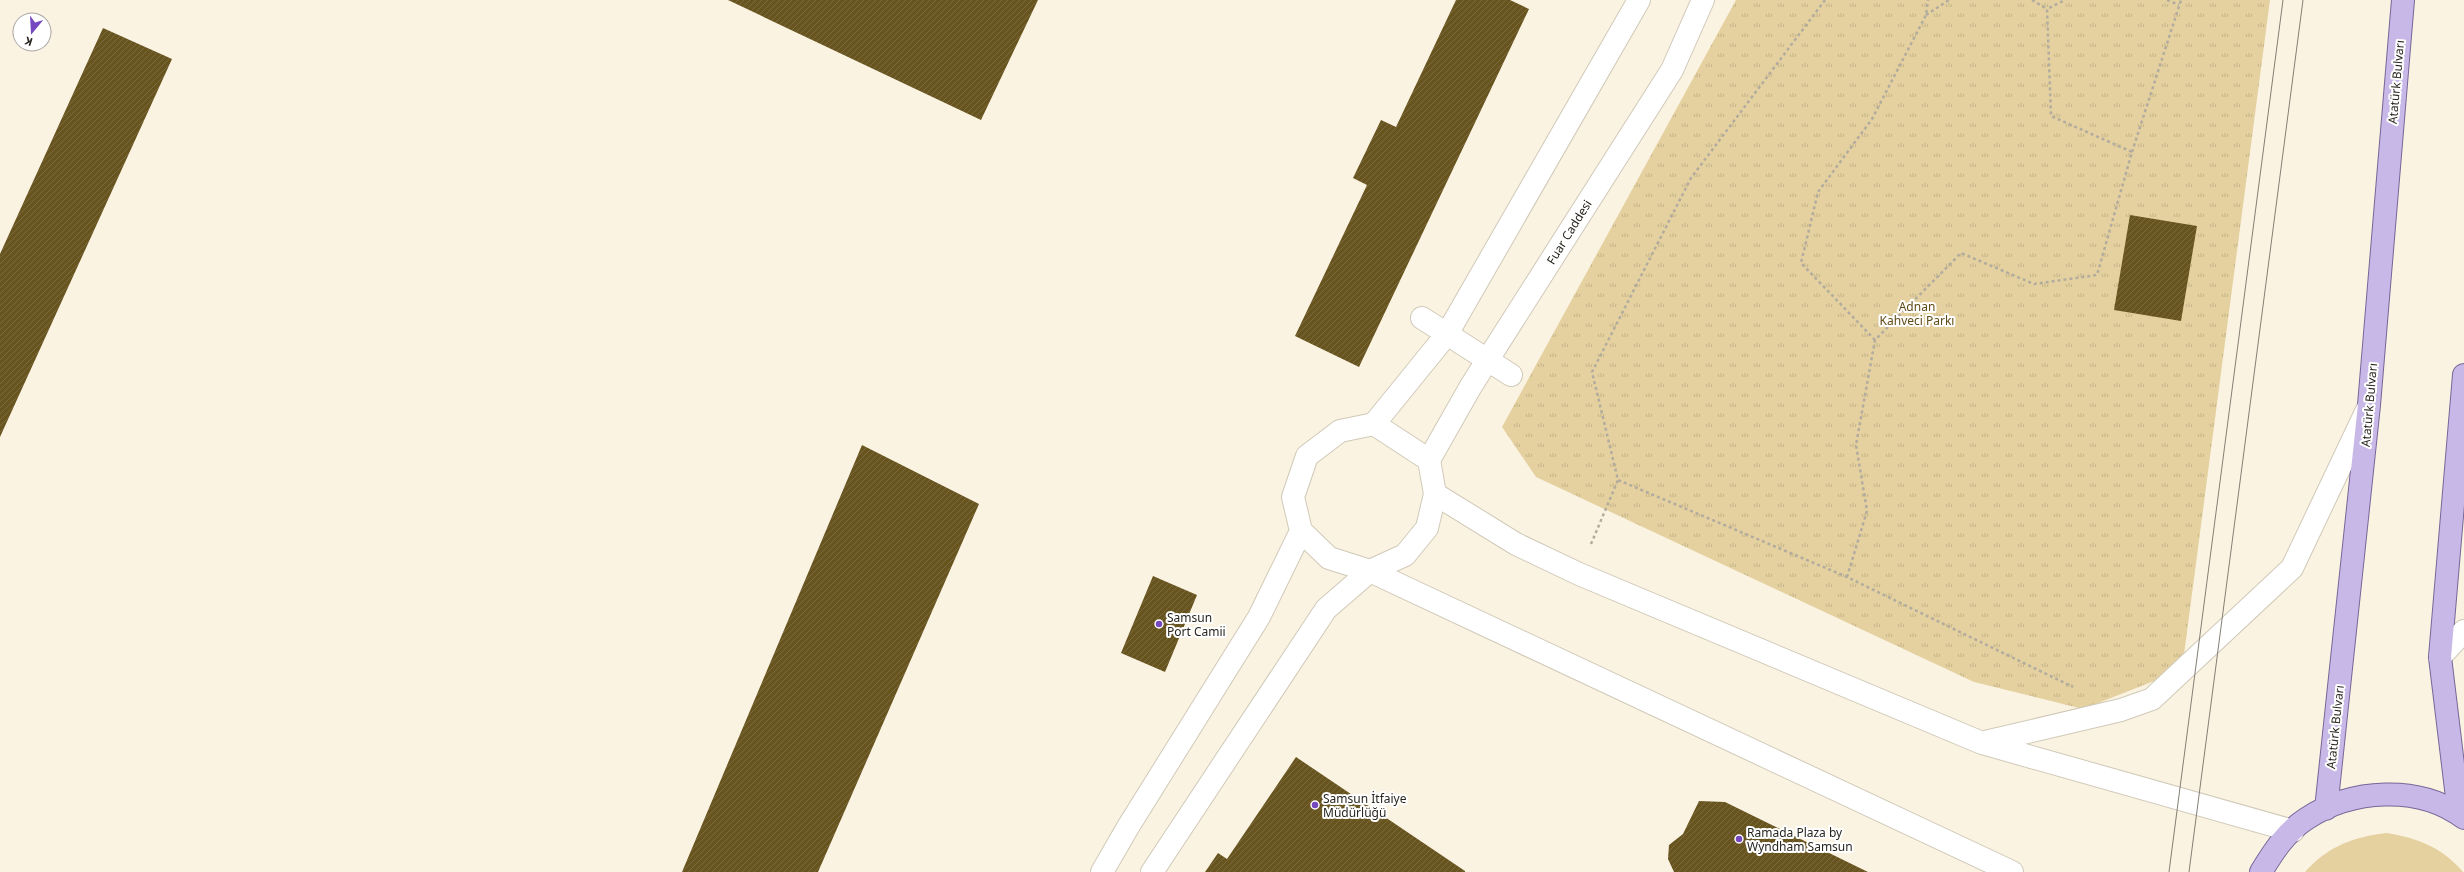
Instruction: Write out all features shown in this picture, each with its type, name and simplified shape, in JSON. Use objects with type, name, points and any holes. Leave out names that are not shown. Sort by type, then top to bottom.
[{"type":"main road","name":"Atatürk Bulvarı","points":[[2326,809],[2369,405],[2403,0]]},
{"type":"main road","points":[[2461,816],[2440,657],[2464,375]]},
{"type":"main road","points":[[2261,872],[2275,847],[2305,819],[2348,798],[2395,794],[2442,805],[2461,816]]},
{"type":"street","points":[[1639,0],[1447,334],[1374,424],[1340,431],[1307,456],[1293,497],[1301,531],[1329,558],[1370,571],[2012,872]]},
{"type":"street","name":"Fuar Caddesi","points":[[1429,460],[1487,360],[1672,70],[1703,0]]},
{"type":"street","points":[[1422,318],[1510,375]]},
{"type":"street","points":[[1982,743],[2121,710],[2152,699],[2292,568],[2369,405]]},
{"type":"street","points":[[1152,872],[1326,609],[1370,571],[1405,555],[1427,528],[1435,494],[1429,460],[1374,424]]},
{"type":"street","points":[[1435,494],[1516,544],[1579,574],[1982,743],[2293,831]]},
{"type":"street","points":[[1102,872],[1128,827],[1259,617],[1301,531]]},
{"type":"street","points":[[2440,657],[2464,631]]},
{"type":"path","points":[[1579,574],[1618,480],[1592,372],[1690,178],[1825,0]]},
{"type":"path","points":[[1875,340],[1801,263],[1818,192],[1872,119],[1926,14],[1928,0]]},
{"type":"path","points":[[1926,14],[1948,0]]},
{"type":"path","points":[[2032,0],[2047,9]]},
{"type":"path","points":[[2047,9],[2065,0]]},
{"type":"path","points":[[2167,0],[2179,5]]},
{"type":"path","points":[[1847,577],[1867,511],[1856,445],[1875,340],[1961,253],[2034,284],[2096,275],[2132,152],[2181,0]]},
{"type":"path","points":[[2047,9],[2051,116],[2132,152]]},
{"type":"path","points":[[1618,480],[1847,577],[2121,710]]},
{"type":"green space","name":"Adnan Kahveci Parkı","points":[[1736,0],[2270,0],[2182,670],[2083,709],[1974,682],[1536,477],[1502,427]]},
{"type":"green space","points":[[2387,833],[2409,838],[2429,845],[2447,856],[2463,872],[2305,872],[2332,849],[2342,844],[2363,837]]},
{"type":"building","points":[[728,0],[1038,0],[981,120]]},
{"type":"building","points":[[1456,0],[1510,0],[1529,9],[1359,367],[1295,336],[1367,185],[1353,178],[1381,120],[1396,127]]},
{"type":"building","points":[[103,28],[172,59],[0,437],[0,254]]},
{"type":"building","points":[[2130,215],[2197,226],[2181,321],[2114,310]]},
{"type":"building","points":[[862,445],[979,504],[818,872],[682,872]]},
{"type":"building","name":"Samsun Port Camii","points":[[1153,576],[1197,595],[1165,672],[1121,653]]},
{"type":"building","name":"Samsun İtfaiye Müdürlüğü","points":[[1296,757],[1465,872],[1205,872],[1218,853],[1227,859]]},
{"type":"building","name":"Ramada Plaza by Wyndham Samsun","points":[[1699,801],[1725,802],[1868,872],[1674,872],[1668,859],[1669,845],[1683,834]]},
{"type":"tram line","points":[[2169,872],[2283,0]]},
{"type":"tram line","points":[[2189,872],[2303,0]]},
{"type":"place","name":"Samsun Port Camii","points":[[1159,624]]},
{"type":"place","name":"Samsun İtfaiye Müdürlüğü","points":[[1315,805]]},
{"type":"place","name":"Ramada Plaza by Wyndham Samsun","points":[[1739,839]]}]
